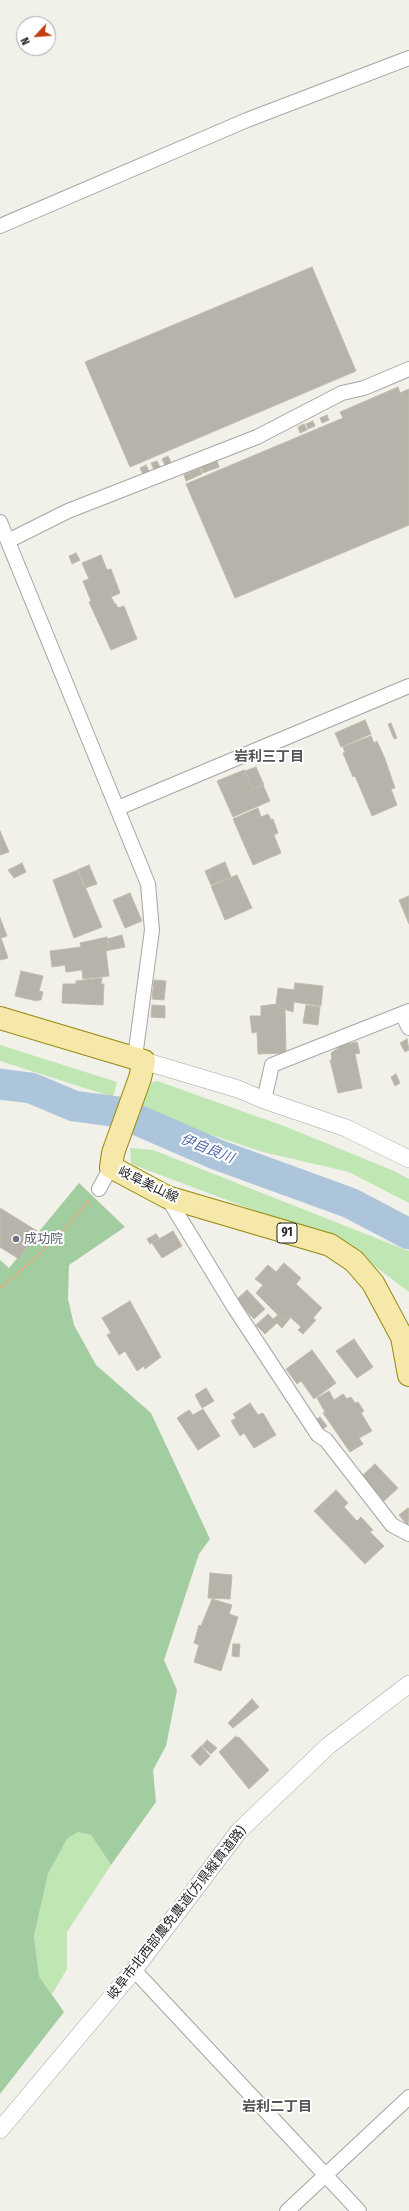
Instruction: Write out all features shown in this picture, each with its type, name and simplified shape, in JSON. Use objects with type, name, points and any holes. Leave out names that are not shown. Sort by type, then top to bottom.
[{"type":"main road","points":[[0,1018],[139,1066]]},
{"type":"main road","name":"岐阜美山線","points":[[139,1066],[112,1160],[167,1197],[330,1246],[354,1261],[373,1283],[402,1337],[409,1375]]},
{"type":"street","points":[[0,226],[247,120],[409,58]]},
{"type":"street","points":[[8,541],[68,511],[258,437],[342,393],[364,388],[409,369]]},
{"type":"street","points":[[0,522],[31,601],[118,808],[148,884],[152,930],[139,1066],[238,1089],[264,1100],[346,1128],[409,1159]]},
{"type":"street","points":[[118,808],[409,686]]},
{"type":"street","points":[[264,1100],[272,1065],[405,1013],[409,1028]]},
{"type":"street","points":[[99,1189],[112,1160]]},
{"type":"street","points":[[167,1197],[234,1307],[318,1435],[326,1440],[392,1525],[409,1534]]},
{"type":"street","name":"岐阜市北西部農免農道(方県縦貫道路)","points":[[0,2130],[134,1970],[239,1831],[328,1746],[409,1684]]},
{"type":"street","points":[[134,1970],[359,2211]]},
{"type":"street","points":[[287,2211],[409,2098]]},
{"type":"path","points":[[0,1288],[30,1263],[67,1227],[99,1189]]},
{"type":"green space","points":[[0,1045],[117,1082],[113,1097],[0,1061]]},
{"type":"green space","points":[[157,1081],[284,1126],[394,1171],[409,1179],[409,1203],[349,1172],[263,1152],[140,1111],[151,1083]]},
{"type":"green space","points":[[130,1148],[153,1150],[409,1251],[409,1292],[347,1245],[131,1164]]},
{"type":"green space","points":[[79,1183],[125,1227],[69,1265],[68,1299],[74,1325],[96,1365],[151,1413],[210,1539],[199,1554],[164,1660],[177,1690],[166,1746],[153,1770],[156,1802],[111,1865],[91,1835],[78,1832],[67,1839],[48,1874],[34,1936],[39,1976],[64,2012],[0,2094],[0,1260],[9,1268]]},
{"type":"green space","points":[[78,1832],[91,1835],[111,1865],[67,1932],[67,1969],[52,1994],[39,1976],[34,1936],[48,1874],[67,1839]]},
{"type":"building","points":[[312,267],[356,371],[130,467],[85,362]]},
{"type":"building","points":[[398,387],[400,393],[409,389],[409,525],[235,598],[186,484],[343,418],[340,412]]},
{"type":"building","points":[[327,415],[329,420],[322,423],[320,418]]},
{"type":"building","points":[[313,421],[315,426],[308,429],[306,424]]},
{"type":"building","points":[[304,424],[307,430],[300,433],[298,427]]},
{"type":"building","points":[[168,456],[172,464],[166,467],[162,459]]},
{"type":"building","points":[[157,461],[161,469],[155,472],[151,463]]},
{"type":"building","points":[[217,461],[219,467],[203,473],[201,467]]},
{"type":"building","points":[[146,465],[150,473],[144,476],[140,468]]},
{"type":"building","points":[[200,468],[202,474],[186,481],[184,475]]},
{"type":"building","points":[[76,553],[80,560],[72,564],[69,556]]},
{"type":"building","points":[[101,555],[107,570],[111,569],[120,593],[111,597],[118,608],[124,606],[137,639],[111,650],[89,602],[91,601],[83,581],[89,579],[82,563]]},
{"type":"building","points":[[365,720],[371,734],[341,747],[335,733]]},
{"type":"building","points":[[391,723],[397,738],[394,739],[388,724]]},
{"type":"building","points":[[371,736],[374,743],[377,741],[385,759],[395,788],[391,789],[397,805],[372,816],[355,776],[353,777],[343,753],[345,752],[343,747]]},
{"type":"building","points":[[256,767],[264,785],[253,789],[245,771]]},
{"type":"building","points":[[244,770],[253,789],[263,785],[270,801],[233,817],[217,781]]},
{"type":"building","points":[[258,808],[261,817],[268,814],[271,820],[273,819],[278,833],[274,835],[281,853],[253,865],[233,819]]},
{"type":"building","points":[[0,831],[9,852],[0,855]]},
{"type":"building","points":[[225,862],[231,877],[211,885],[205,871]]},
{"type":"building","points":[[22,863],[26,872],[14,878],[8,870]]},
{"type":"building","points":[[89,865],[97,884],[85,888],[77,870]]},
{"type":"building","points":[[78,870],[102,927],[74,938],[53,880]]},
{"type":"building","points":[[237,875],[252,908],[225,920],[211,886]]},
{"type":"building","points":[[130,893],[142,921],[125,928],[113,900]]},
{"type":"building","points":[[409,896],[409,924],[399,900]]},
{"type":"building","points":[[0,918],[7,936],[1,938],[8,958],[0,960]]},
{"type":"building","points":[[122,935],[125,947],[110,950],[107,939]]},
{"type":"building","points":[[107,937],[110,950],[106,951],[109,976],[83,979],[82,970],[66,972],[65,965],[52,967],[50,951],[81,947],[80,943]]},
{"type":"building","points":[[21,971],[43,976],[39,991],[43,992],[41,1000],[37,1001],[15,996]]},
{"type":"building","points":[[102,978],[101,984],[104,984],[103,1005],[62,1003],[63,984],[76,984],[76,981]]},
{"type":"building","points":[[154,980],[166,981],[164,1000],[152,999]]},
{"type":"building","points":[[295,983],[323,986],[321,1006],[294,1002],[293,1012],[278,1007],[278,1004],[276,1004],[278,988],[294,990]]},
{"type":"building","points":[[278,1004],[278,1007],[285,1009],[286,1053],[258,1054],[257,1032],[252,1033],[250,1016],[261,1016],[261,1006]]},
{"type":"building","points":[[152,1005],[165,1006],[165,1018],[151,1017]]},
{"type":"building","points":[[306,1005],[320,1007],[318,1025],[303,1023]]},
{"type":"building","points":[[407,1039],[409,1050],[405,1052],[400,1043]]},
{"type":"building","points":[[357,1042],[360,1053],[355,1054],[362,1088],[338,1093],[330,1060],[332,1060],[331,1053],[342,1045]]},
{"type":"building","points":[[396,1074],[400,1083],[395,1086],[391,1077]]},
{"type":"building","name":"成功院","points":[[0,1208],[37,1231],[19,1259],[0,1247]]},
{"type":"building","points":[[173,1231],[182,1246],[162,1258],[152,1243]]},
{"type":"building","points":[[156,1234],[159,1238],[150,1244],[147,1239]]},
{"type":"building","points":[[284,1263],[301,1278],[296,1284],[322,1308],[313,1318],[316,1320],[303,1334],[298,1330],[301,1327],[289,1316],[284,1321],[256,1293],[263,1285],[255,1279],[268,1265],[276,1272]]},
{"type":"building","points":[[247,1290],[265,1309],[254,1319],[236,1300]]},
{"type":"building","points":[[130,1301],[161,1357],[145,1369],[144,1366],[137,1371],[125,1351],[119,1355],[107,1335],[111,1333],[102,1318]]},
{"type":"building","points":[[268,1314],[277,1323],[265,1334],[256,1325]]},
{"type":"building","points":[[278,1315],[284,1321],[289,1316],[291,1317],[282,1328],[273,1319]]},
{"type":"building","points":[[354,1339],[373,1367],[357,1378],[336,1351]]},
{"type":"building","points":[[312,1350],[336,1383],[314,1399],[301,1381],[297,1384],[286,1369]]},
{"type":"building","points":[[206,1388],[214,1401],[202,1408],[195,1395]]},
{"type":"building","points":[[329,1391],[334,1400],[343,1394],[347,1399],[351,1397],[355,1403],[358,1402],[364,1411],[361,1413],[372,1431],[359,1438],[363,1444],[350,1452],[323,1413],[325,1412],[317,1398]]},
{"type":"building","points":[[250,1403],[258,1415],[263,1413],[276,1435],[254,1448],[244,1433],[240,1436],[231,1421],[236,1418],[233,1414]]},
{"type":"building","points":[[203,1409],[220,1436],[198,1450],[177,1418],[189,1410],[193,1415]]},
{"type":"building","points":[[320,1417],[327,1426],[320,1431],[314,1421]]},
{"type":"building","points":[[375,1464],[398,1488],[384,1501],[362,1476]]},
{"type":"building","points":[[336,1490],[348,1503],[344,1507],[357,1521],[361,1517],[373,1530],[370,1532],[384,1546],[365,1564],[314,1511]]},
{"type":"building","points":[[408,1508],[409,1509],[408,1526],[399,1515]]},
{"type":"building","points":[[210,1573],[232,1575],[230,1599],[208,1598]]},
{"type":"building","points":[[212,1599],[232,1605],[229,1614],[238,1617],[221,1671],[194,1662],[199,1645],[194,1643],[199,1625],[201,1626]]},
{"type":"building","points":[[233,1644],[240,1644],[239,1657],[232,1656]]},
{"type":"building","points":[[252,1699],[259,1707],[233,1728],[228,1723]]},
{"type":"building","points":[[236,1736],[237,1738],[239,1737],[269,1770],[249,1789],[219,1752]]},
{"type":"building","points":[[207,1740],[217,1748],[211,1754],[202,1746]]},
{"type":"building","points":[[201,1746],[210,1756],[200,1766],[191,1756]]},
{"type":"waterway","name":"伊自良川","points":[[0,1084],[31,1088],[74,1106],[119,1112],[218,1155],[350,1203],[409,1234]]},
{"type":"place","name":"成功院","points":[[16,1239]]},
{"type":"district","name":"岩利三丁目","points":[[269,757]]},
{"type":"district","name":"岩利二丁目","points":[[277,2107]]}]
